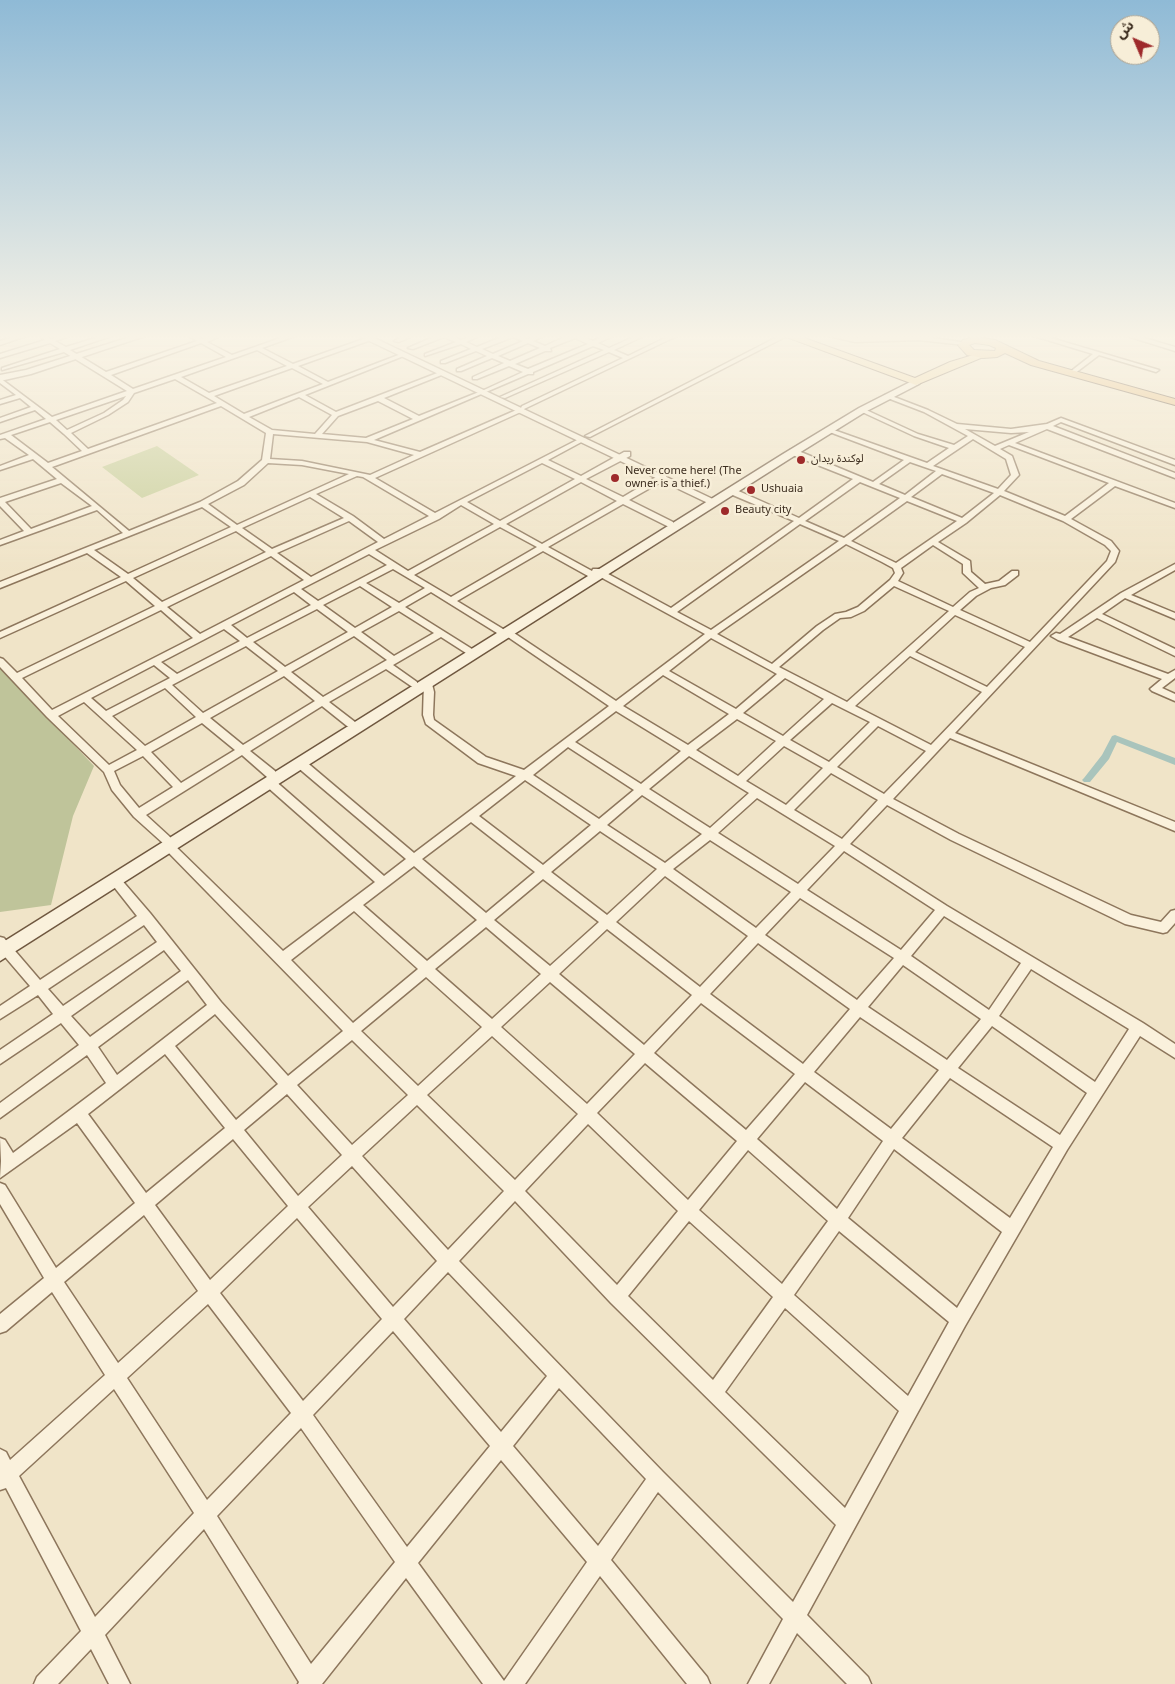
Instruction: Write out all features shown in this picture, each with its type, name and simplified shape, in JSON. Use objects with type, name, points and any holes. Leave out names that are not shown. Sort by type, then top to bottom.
[{"type":"main road","points":[[596,573],[670,524],[718,497],[847,414]]},
{"type":"main road","points":[[270,778],[300,763],[596,573],[856,414]]},
{"type":"main road","points":[[1,947],[270,778],[351,724],[421,684],[469,650],[504,632]]},
{"type":"main road","points":[[1,947],[115,880],[167,843]]},
{"type":"street","points":[[0,420],[18,414]]},
{"type":"street","points":[[44,414],[87,452]]},
{"type":"street","points":[[3,436],[67,414]]},
{"type":"street","points":[[66,433],[107,414]]},
{"type":"street","points":[[47,466],[193,414]]},
{"type":"street","points":[[237,414],[270,432],[367,440],[418,454]]},
{"type":"street","points":[[243,417],[252,414]]},
{"type":"street","points":[[317,436],[339,414]]},
{"type":"street","points":[[408,414],[419,419]]},
{"type":"street","points":[[367,440],[432,414]]},
{"type":"street","points":[[370,477],[510,414]]},
{"type":"street","points":[[0,1325],[598,826],[644,790],[689,750],[736,714],[820,628],[838,616],[858,611],[893,582],[899,574],[896,567],[845,541],[799,521],[718,497],[663,477],[584,436],[535,414]]},
{"type":"street","points":[[51,715],[436,517],[626,414]]},
{"type":"street","points":[[870,414],[916,435],[955,448]]},
{"type":"street","points":[[896,567],[963,521],[999,492],[1015,475],[1009,458],[931,414]]},
{"type":"street","points":[[995,449],[1049,427],[1061,420],[1175,463]]},
{"type":"street","points":[[955,426],[1011,431],[1044,426],[1049,427],[1175,476]]},
{"type":"street","points":[[44,1684],[758,936],[799,890],[1111,562],[1115,551],[1108,544],[1066,519],[999,492],[830,430]]},
{"type":"street","points":[[0,585],[203,504],[241,483],[266,461],[270,432]]},
{"type":"street","points":[[3,436],[47,466],[127,533]]},
{"type":"street","points":[[928,466],[973,436]]},
{"type":"street","points":[[1010,443],[1175,506]]},
{"type":"street","points":[[793,452],[963,521]]},
{"type":"street","points":[[0,468],[34,456]]},
{"type":"street","points":[[624,456],[718,497]]},
{"type":"street","points":[[409,574],[624,456]]},
{"type":"street","points":[[874,484],[910,459]]},
{"type":"street","points":[[542,460],[670,524]]},
{"type":"street","points":[[266,461],[302,462],[370,477],[436,517]]},
{"type":"street","points":[[282,959],[662,671],[907,498],[941,471]]},
{"type":"street","points":[[0,635],[357,473]]},
{"type":"street","points":[[452,600],[663,477]]},
{"type":"street","points":[[671,612],[860,478]]},
{"type":"street","points":[[29,532],[0,501],[62,480]]},
{"type":"street","points":[[1066,519],[1114,482]]},
{"type":"street","points":[[312,495],[350,518],[384,543]]},
{"type":"street","points":[[462,503],[542,548],[596,573],[778,671],[933,750]]},
{"type":"street","points":[[203,504],[311,581]]},
{"type":"street","points":[[0,543],[98,507]]},
{"type":"street","points":[[16,677],[271,553],[350,518]]},
{"type":"street","points":[[933,542],[967,563],[967,573],[984,588]]},
{"type":"street","points":[[88,550],[128,578],[200,639]]},
{"type":"street","points":[[370,551],[504,632],[616,706],[787,810],[1029,962],[1138,1027],[1175,1052]]},
{"type":"street","points":[[106,715],[394,565]]},
{"type":"street","points":[[1061,638],[1124,594],[1171,574],[1175,567]]},
{"type":"street","points":[[848,707],[954,610],[984,588],[1002,583],[1015,573]]},
{"type":"street","points":[[893,582],[1032,647]]},
{"type":"street","points":[[361,583],[469,650]]},
{"type":"street","points":[[108,770],[432,588]]},
{"type":"street","points":[[295,589],[354,631],[390,662],[421,684],[429,692],[428,715],[430,722],[482,760],[525,775],[598,826],[665,869],[858,1008],[1062,1145]]},
{"type":"street","points":[[1124,594],[1175,616]]},
{"type":"street","points":[[1096,614],[1175,652]]},
{"type":"street","points":[[226,626],[351,724]]},
{"type":"street","points":[[1046,632],[1172,676]]},
{"type":"street","points":[[138,814],[323,701],[441,633]]},
{"type":"street","points":[[908,652],[989,692]]},
{"type":"street","points":[[0,662],[108,770],[116,787],[138,814],[352,1032],[515,1191],[617,1297],[846,1522]]},
{"type":"street","points":[[156,662],[177,679]]},
{"type":"street","points":[[662,671],[886,800],[955,836],[1129,920],[1163,928],[1175,915]]},
{"type":"street","points":[[1172,676],[1155,690],[1175,698]]},
{"type":"street","points":[[166,684],[242,750],[383,882]]},
{"type":"street","points":[[85,698],[106,715],[180,788]]},
{"type":"street","points":[[739,781],[831,698]]},
{"type":"street","points":[[787,810],[876,722]]},
{"type":"street","points":[[949,734],[1026,768],[1175,827]]},
{"type":"street","points":[[569,743],[902,957],[1096,1091]]},
{"type":"street","points":[[300,763],[747,1140],[838,1220],[959,1320]]},
{"type":"street","points":[[120,1684],[3,1470],[116,1376],[209,1292],[297,1206],[417,1095],[665,869],[757,792]]},
{"type":"street","points":[[471,816],[606,923],[893,1138],[1012,1230]]},
{"type":"street","points":[[115,880],[216,1006],[351,1156],[657,1478],[796,1616],[861,1684]]},
{"type":"street","points":[[354,904],[588,1114],[689,1211],[784,1294],[909,1408]]},
{"type":"street","points":[[617,1297],[943,909]]},
{"type":"street","points":[[0,1013],[146,917]]},
{"type":"street","points":[[0,1058],[165,943]]},
{"type":"street","points":[[1,947],[89,1046],[115,1084]]},
{"type":"street","points":[[714,1393],[838,1220],[893,1138],[990,1017],[1029,962]]},
{"type":"street","points":[[0,1111],[188,973]]},
{"type":"street","points":[[0,1145],[5,1167],[79,1113],[216,1006]]},
{"type":"street","points":[[758,1684],[959,1320],[1062,1145],[1138,1027]]},
{"type":"street","points":[[166,1045],[297,1206],[599,1561],[700,1684]]},
{"type":"street","points":[[79,1113],[209,1292],[302,1414],[495,1684]]},
{"type":"street","points":[[0,1190],[53,1279],[206,1515],[310,1683],[559,1375]]},
{"type":"street","points":[[513,1684],[657,1478]]},
{"type":"green space","points":[[157,446],[199,475],[142,498],[102,467]]},
{"type":"green space","points":[[0,667],[94,766],[73,816],[51,905],[0,912]]},
{"type":"waterway","points":[[1087,780],[1106,757],[1115,738],[1175,762]]},
{"type":"place","name":"لوكندة ريدان","points":[[801,460]]},
{"type":"place","name":"Never come here! (The owner is a thief.)","points":[[615,478]]},
{"type":"place","name":"Ushuaia","points":[[751,490]]},
{"type":"place","name":"Beauty city","points":[[725,511]]}]
